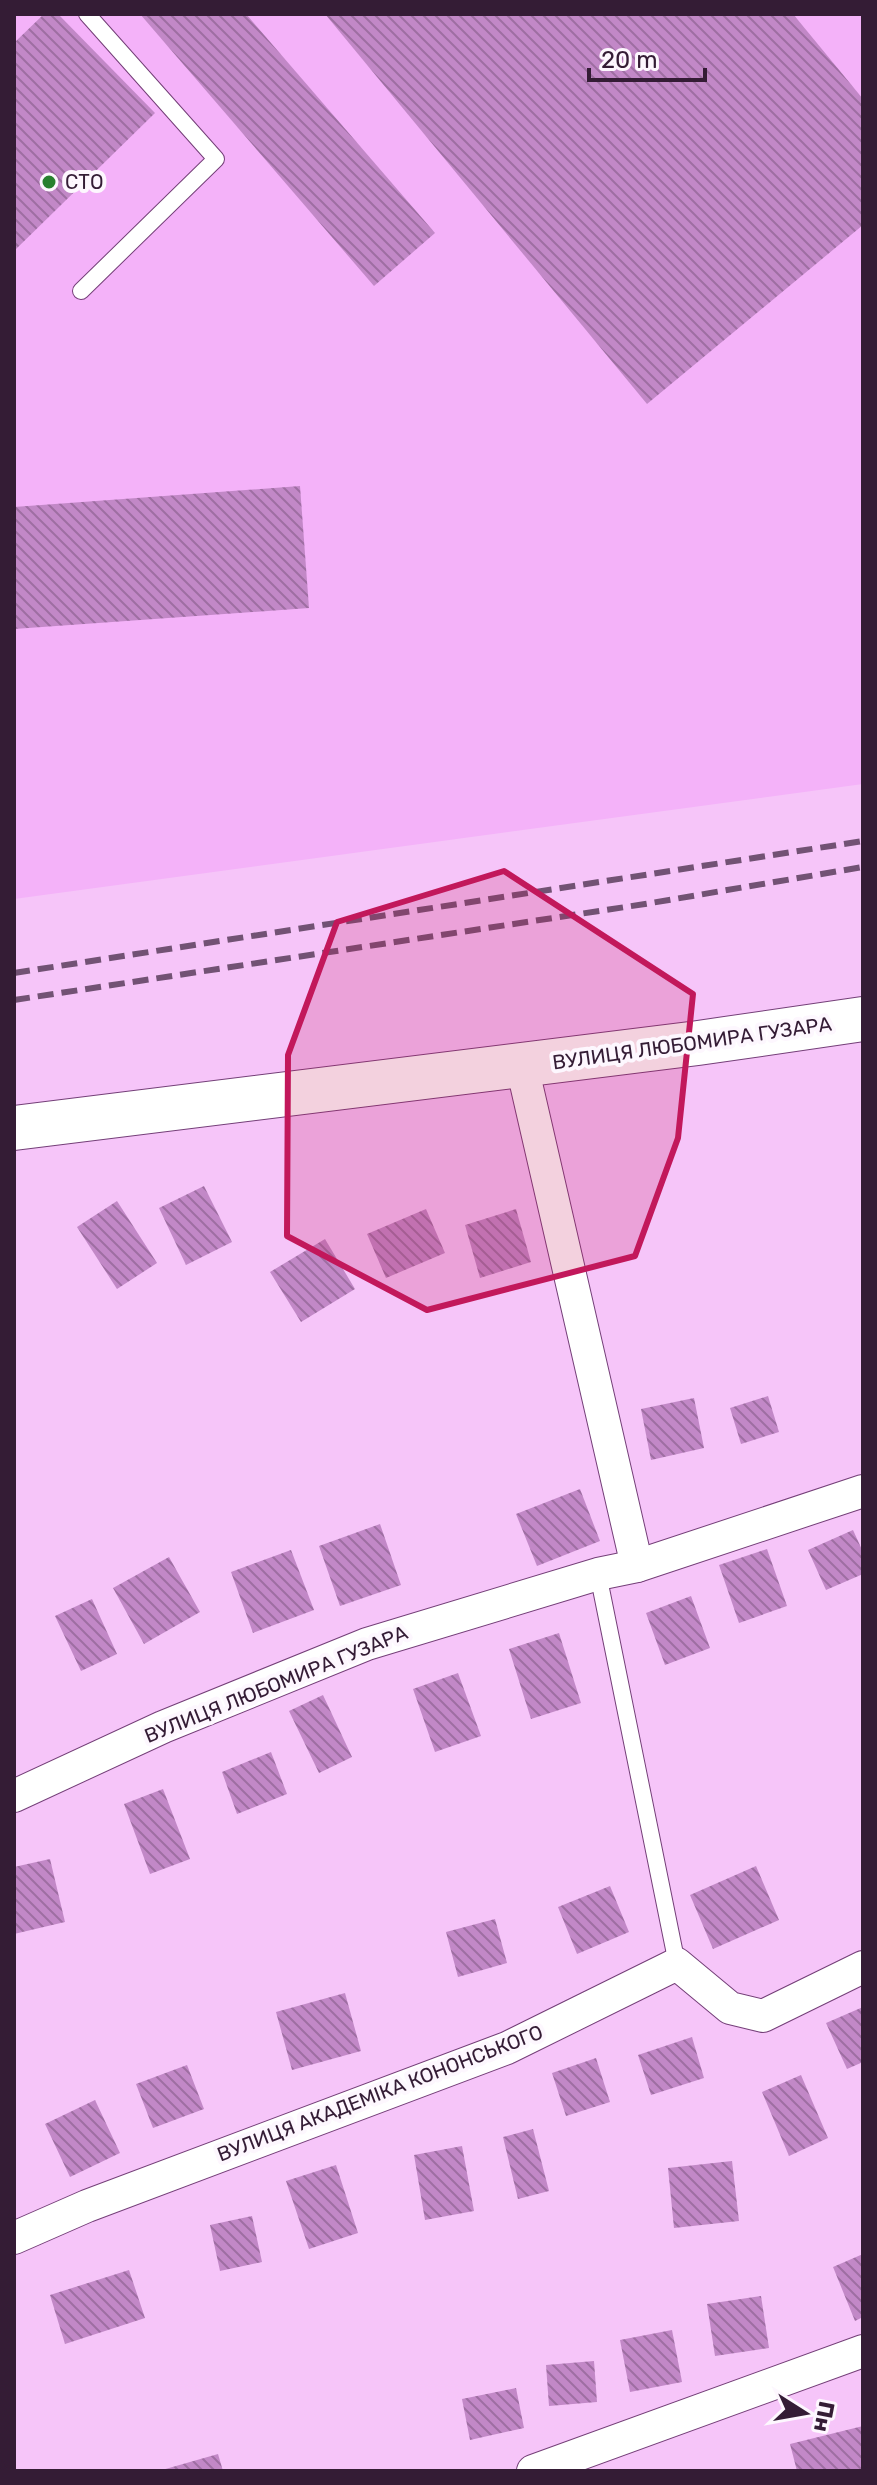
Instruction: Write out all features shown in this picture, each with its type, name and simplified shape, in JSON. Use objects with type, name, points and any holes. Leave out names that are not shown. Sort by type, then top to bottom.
[{"type":"main road","name":"ВУЛИЦЯ ЛЮБОМИРА ГУЗАРА","points":[[14,1128],[522,1066],[863,1019]]},
{"type":"street","name":"ВУЛИЦЯ ЛЮБОМИРА ГУЗАРА","points":[[522,1066],[637,1566]]},
{"type":"street","name":"ВУЛИЦЯ ЛЮБОМИРА ГУЗАРА","points":[[14,1796],[163,1727],[367,1644],[598,1574],[637,1566],[863,1491]]},
{"type":"street","points":[[677,1964],[730,2008],[763,2016],[863,1967]]},
{"type":"street","name":"ВУЛИЦЯ АКАДЕМІКА КОНОНСЬКОГО","points":[[14,2238],[87,2206],[507,2048],[677,1964]]},
{"type":"street","points":[[533,2471],[863,2351]]},
{"type":"lane","points":[[81,291],[216,159],[87,14]]},
{"type":"lane","points":[[598,1574],[677,1964]]},
{"type":"highlighted area","points":[[504,871],[693,994],[678,1138],[635,1256],[427,1310],[287,1236],[288,1055],[337,922]]},
{"type":"shaded area","points":[[14,14],[863,14],[863,784],[14,899]]},
{"type":"building","name":"СТО","points":[[44,14],[58,14],[155,113],[14,251],[14,43]]},
{"type":"building","points":[[140,14],[246,14],[435,233],[374,286]]},
{"type":"building","points":[[325,14],[793,14],[863,99],[863,225],[647,404]]},
{"type":"building","points":[[300,486],[309,608],[14,629],[14,507]]},
{"type":"building","points":[[204,1186],[232,1242],[186,1265],[159,1208]]},
{"type":"building","points":[[117,1201],[157,1263],[117,1289],[77,1227]]},
{"type":"building","points":[[426,1209],[445,1253],[386,1278],[367,1234]]},
{"type":"building","points":[[516,1209],[531,1262],[480,1278],[465,1225]]},
{"type":"building","points":[[325,1239],[355,1289],[301,1322],[270,1272]]},
{"type":"building","points":[[768,1396],[779,1432],[741,1444],[730,1408]]},
{"type":"building","points":[[694,1398],[704,1448],[651,1460],[641,1409]]},
{"type":"building","points":[[580,1489],[600,1541],[537,1566],[516,1514]]},
{"type":"building","points":[[380,1524],[401,1585],[340,1606],[319,1546]]},
{"type":"building","points":[[853,1530],[863,1552],[863,1574],[826,1590],[808,1550]]},
{"type":"building","points":[[767,1549],[787,1606],[739,1623],[719,1565]]},
{"type":"building","points":[[291,1550],[314,1610],[253,1633],[231,1572]]},
{"type":"building","points":[[169,1557],[200,1612],[144,1644],[113,1588]]},
{"type":"building","points":[[691,1596],[710,1648],[665,1665],[646,1613]]},
{"type":"building","points":[[92,1599],[117,1654],[81,1671],[55,1616]]},
{"type":"building","points":[[559,1633],[581,1703],[531,1719],[509,1649]]},
{"type":"building","points":[[458,1673],[481,1736],[435,1752],[413,1689]]},
{"type":"building","points":[[323,1695],[352,1757],[319,1773],[289,1711]]},
{"type":"building","points":[[271,1752],[287,1794],[237,1814],[222,1772]]},
{"type":"building","points":[[163,1789],[190,1859],[150,1874],[124,1804]]},
{"type":"building","points":[[50,1859],[65,1922],[14,1934],[14,1867]]},
{"type":"building","points":[[756,1866],[779,1920],[713,1949],[690,1895]]},
{"type":"building","points":[[610,1886],[629,1932],[577,1954],[558,1907]]},
{"type":"building","points":[[495,1919],[507,1963],[458,1977],[446,1932]]},
{"type":"building","points":[[345,1993],[361,2051],[292,2070],[276,2012]]},
{"type":"building","points":[[863,2007],[863,2062],[847,2069],[826,2023]]},
{"type":"building","points":[[692,2037],[704,2078],[651,2095],[638,2055]]},
{"type":"building","points":[[596,2058],[610,2102],[566,2116],[552,2073]]},
{"type":"building","points":[[187,2065],[204,2109],[153,2128],[136,2084]]},
{"type":"building","points":[[801,2075],[828,2138],[789,2156],[762,2092]]},
{"type":"building","points":[[95,2100],[120,2153],[70,2177],[45,2124]]},
{"type":"building","points":[[533,2129],[549,2191],[518,2199],[503,2137]]},
{"type":"building","points":[[462,2146],[474,2211],[425,2220],[414,2155]]},
{"type":"building","points":[[732,2161],[739,2221],[674,2228],[668,2168]]},
{"type":"building","points":[[336,2165],[358,2233],[309,2249],[286,2181]]},
{"type":"building","points":[[252,2216],[262,2262],[220,2271],[210,2225]]},
{"type":"building","points":[[863,2254],[863,2317],[855,2321],[833,2267]]},
{"type":"building","points":[[129,2270],[145,2318],[65,2344],[50,2295]]},
{"type":"building","points":[[761,2296],[769,2348],[715,2356],[707,2304]]},
{"type":"building","points":[[672,2330],[682,2382],[630,2392],[620,2340]]},
{"type":"building","points":[[594,2361],[597,2402],[549,2406],[546,2365]]},
{"type":"building","points":[[516,2388],[524,2428],[470,2440],[462,2399]]},
{"type":"building","points":[[863,2426],[863,2471],[797,2471],[790,2444]]},
{"type":"building","points":[[218,2454],[223,2471],[162,2471],[162,2470]]},
{"type":"railway","points":[[14,973],[863,841]]},
{"type":"railway","points":[[14,1000],[645,904],[863,867]]},
{"type":"place","name":"СТО","points":[[49,182]]}]
